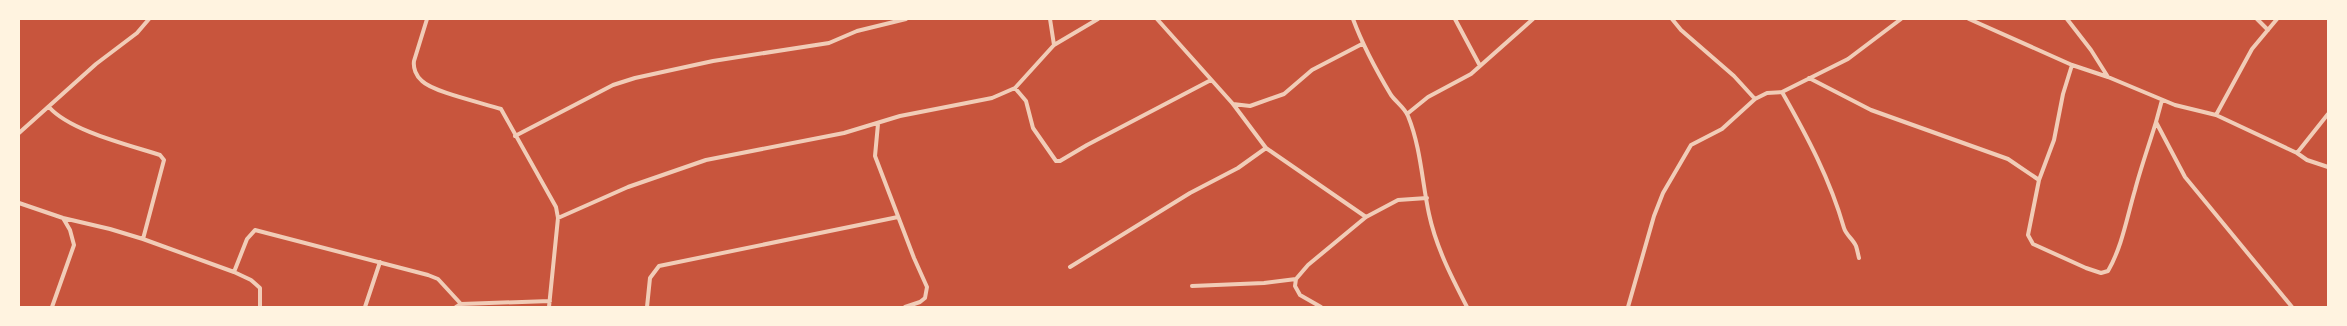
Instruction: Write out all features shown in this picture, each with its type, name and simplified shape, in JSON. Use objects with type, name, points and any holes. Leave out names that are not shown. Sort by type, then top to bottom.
[{"type":"street","points":[[19,133],[96,64],[137,33],[149,19]]},
{"type":"street","points":[[427,19],[413,67],[422,82],[448,93],[501,109],[552,199],[558,218],[550,307]]},
{"type":"street","points":[[515,136],[607,88],[635,78],[713,61],[829,43],[857,32],[906,19]]},
{"type":"street","points":[[1050,19],[1054,45]]},
{"type":"street","points":[[558,218],[628,187],[706,160],[748,153],[878,124],[900,116],[992,98],[1015,88],[1054,45],[1098,19]]},
{"type":"street","points":[[1157,19],[1233,104],[1266,148],[1366,217]]},
{"type":"street","points":[[1353,19],[1362,44],[1394,99],[1407,114],[1419,153],[1432,223],[1441,251],[1467,307]]},
{"type":"street","points":[[1455,19],[1479,64]]},
{"type":"street","points":[[1407,114],[1428,97],[1471,74],[1479,64],[1533,19]]},
{"type":"street","points":[[1672,19],[1681,30],[1734,76],[1755,99]]},
{"type":"street","points":[[1628,307],[1654,216],[1685,152],[1700,139],[1722,129],[1755,99],[1767,93],[1782,92],[1848,59],[1902,19]]},
{"type":"street","points":[[1969,19],[2072,65],[2108,77],[2162,100],[2175,105],[2216,115],[2297,153],[2307,160],[2328,167]]},
{"type":"street","points":[[2067,19],[2091,50],[2108,77]]},
{"type":"street","points":[[2257,19],[2268,30]]},
{"type":"street","points":[[2216,115],[2252,49],[2277,19]]},
{"type":"street","points":[[1233,104],[1250,106],[1284,94],[1312,70],[1362,44]]},
{"type":"street","points":[[2072,65],[2063,94],[2054,140],[2039,180],[2028,235],[2033,244],[2086,268],[2101,273],[2108,271],[2113,263],[2162,100]]},
{"type":"street","points":[[1809,78],[1871,110],[2008,159],[2039,180]]},
{"type":"street","points":[[1015,88],[1026,101],[1033,128],[1056,161],[1060,161],[1087,145],[1211,80]]},
{"type":"street","points":[[1782,92],[1804,130],[1825,173],[1837,201],[1844,229],[1856,246],[1858,258]]},
{"type":"street","points":[[49,107],[58,118],[83,129],[160,155],[164,160],[143,239]]},
{"type":"street","points":[[2297,153],[2328,114]]},
{"type":"street","points":[[2156,122],[2185,177],[2292,307]]},
{"type":"street","points":[[878,124],[875,156],[927,287],[925,298],[905,307]]},
{"type":"street","points":[[1070,267],[1190,193],[1238,168],[1266,148]]},
{"type":"street","points":[[1192,286],[1264,284],[1296,279],[1338,239],[1366,217],[1398,200],[1427,198]]},
{"type":"street","points":[[19,203],[64,218],[143,239],[234,272],[251,280],[260,288],[260,307]]},
{"type":"street","points":[[647,307],[650,278],[659,266],[898,217]]},
{"type":"street","points":[[52,307],[74,245],[70,230],[64,218]]},
{"type":"street","points":[[234,272],[247,239],[255,230],[380,262],[438,279],[461,304]]},
{"type":"street","points":[[365,307],[380,262]]},
{"type":"street","points":[[1296,279],[1295,286],[1300,295],[1321,307]]},
{"type":"street","points":[[456,307],[461,304],[550,301]]}]
